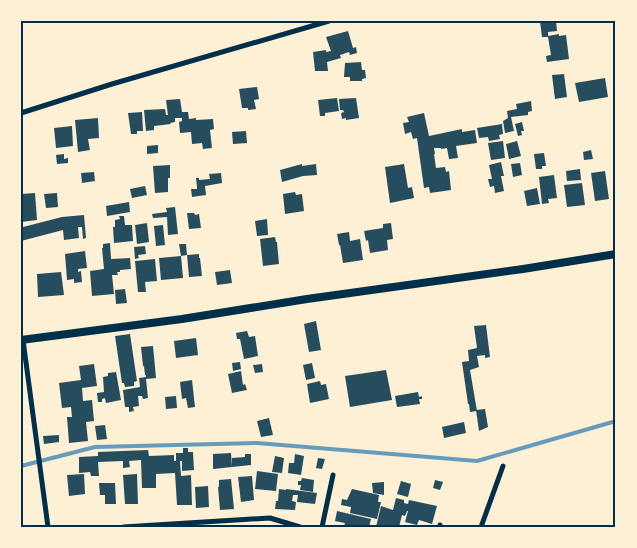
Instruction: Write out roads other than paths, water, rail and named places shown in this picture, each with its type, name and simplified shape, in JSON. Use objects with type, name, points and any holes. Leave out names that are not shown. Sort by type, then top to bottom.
[{"type":"street","points":[[21,113],[112,84],[330,21]]},
{"type":"street","points":[[48,527],[22,340],[182,319],[616,254]]},
{"type":"street","points":[[481,527],[503,466]]},
{"type":"street","points":[[322,527],[333,475]]},
{"type":"street","points":[[123,527],[270,518],[300,527]]},
{"type":"waterway","points":[[21,466],[95,447],[257,443],[477,461],[616,421]]}]
